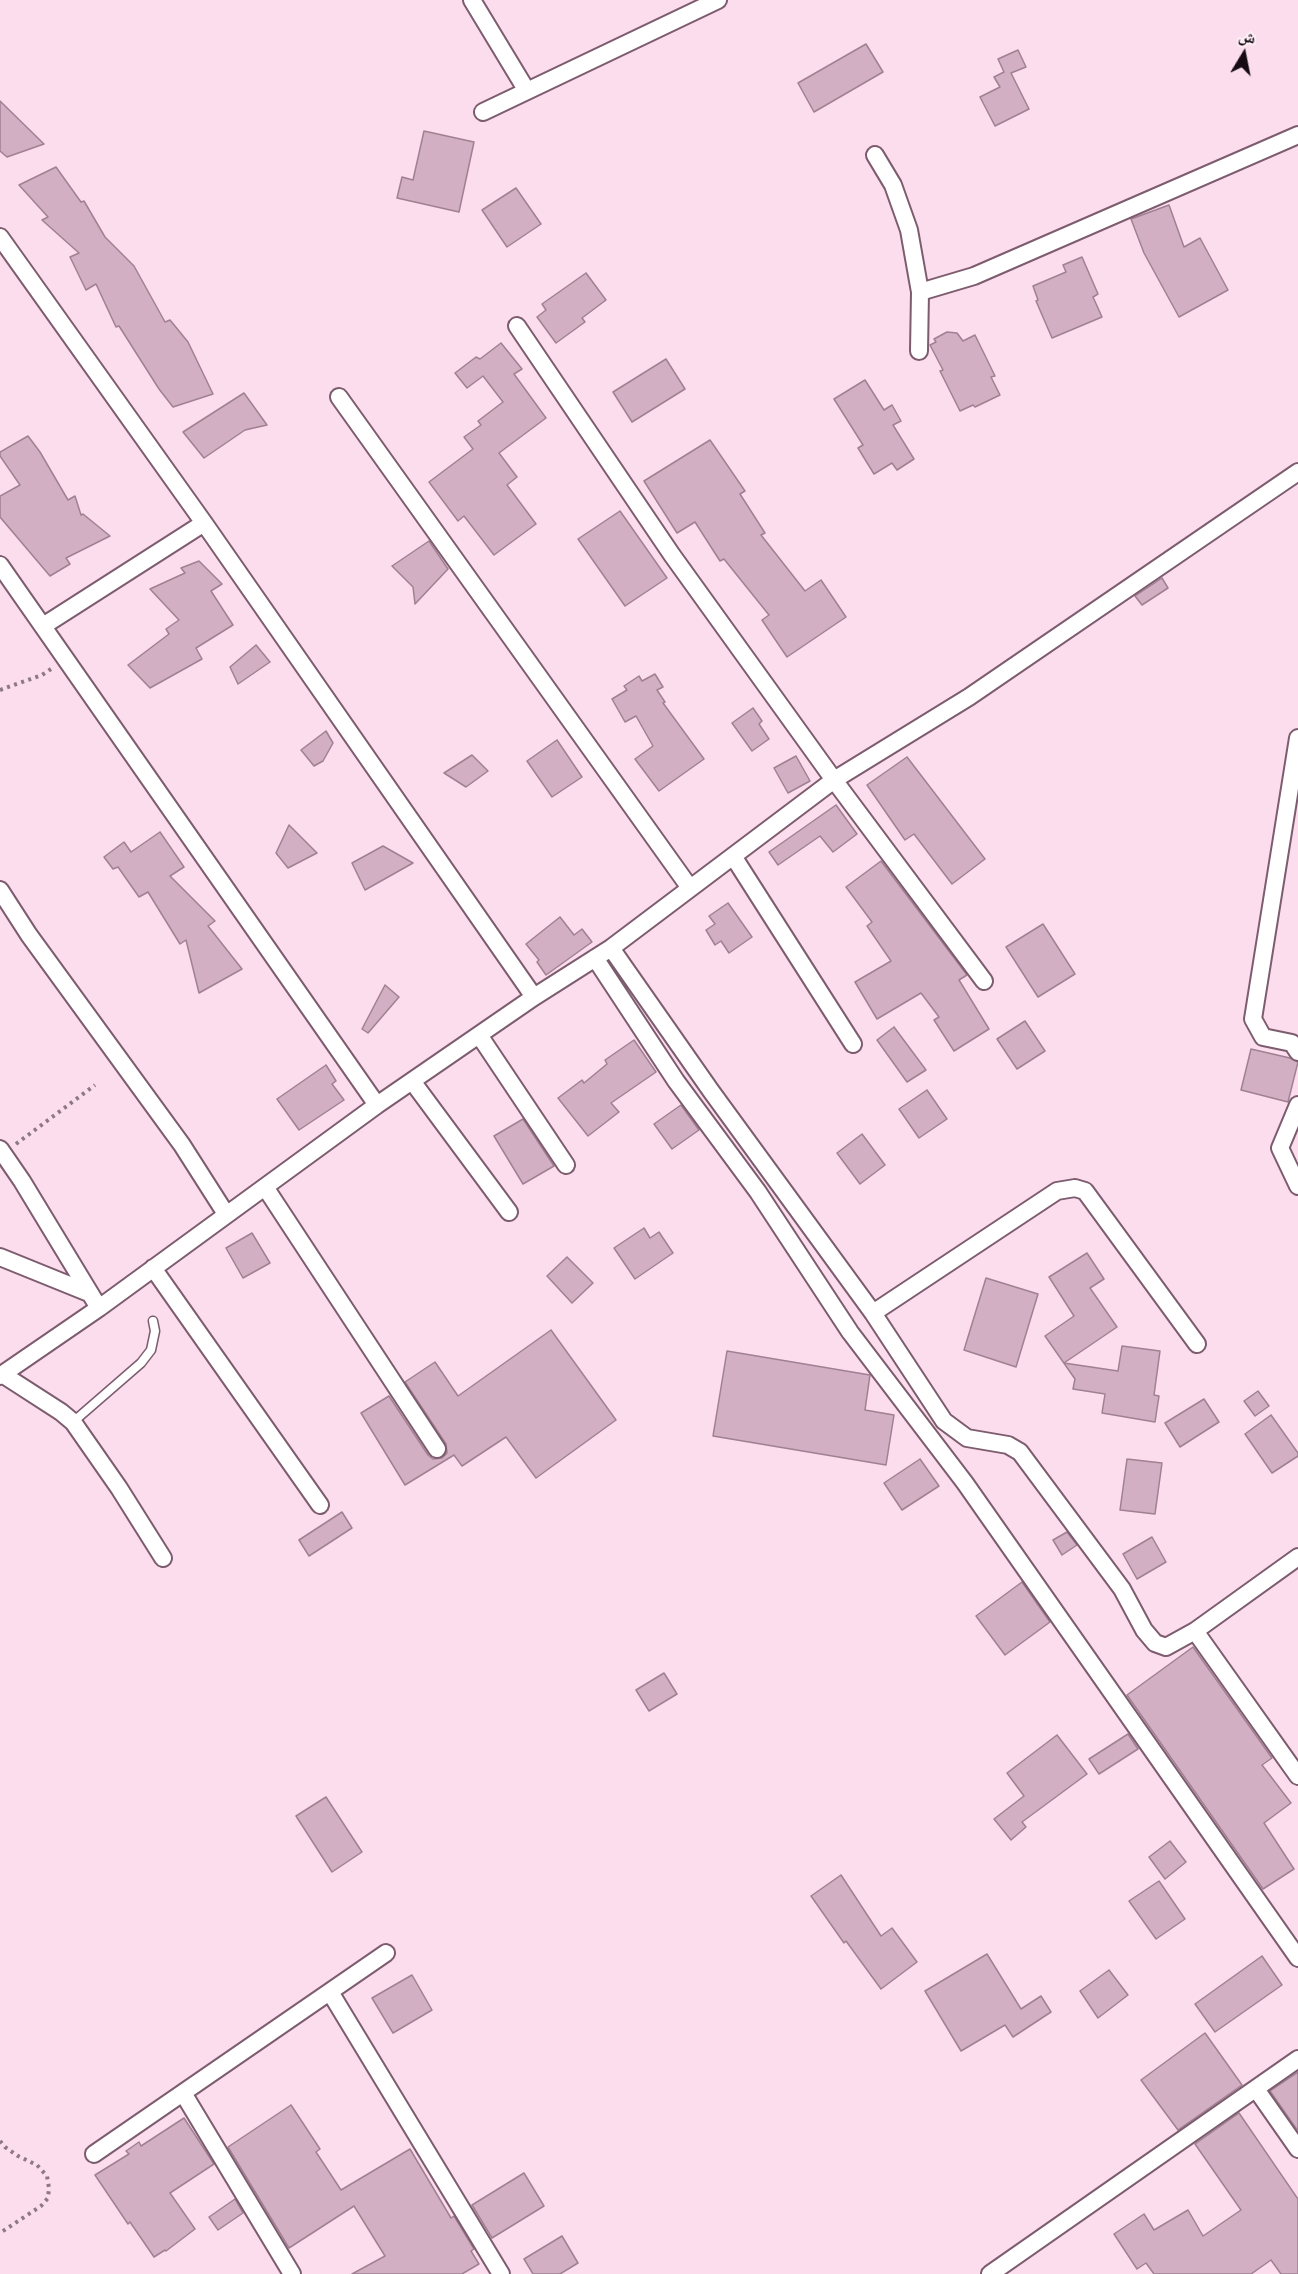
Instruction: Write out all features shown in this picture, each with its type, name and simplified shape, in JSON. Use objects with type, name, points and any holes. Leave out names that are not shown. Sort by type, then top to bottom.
[{"type":"street","points":[[472,0],[527,91]]},
{"type":"street","points":[[483,112],[718,0]]},
{"type":"street","points":[[920,292],[974,276],[1298,135]]},
{"type":"street","points":[[875,155],[893,185],[909,231],[920,292],[919,351]]},
{"type":"street","points":[[0,237],[204,522],[534,997]]},
{"type":"street","points":[[517,327],[672,555],[834,780],[984,981]]},
{"type":"street","points":[[339,397],[690,888]]},
{"type":"street","points":[[163,1558],[74,1422],[1,1375],[99,1308],[377,1105],[534,997],[611,948],[834,780],[969,697],[1298,472]]},
{"type":"street","points":[[43,626],[204,522]]},
{"type":"street","points":[[0,565],[377,1105]]},
{"type":"street","points":[[1298,738],[1252,1019],[1263,1037],[1292,1043],[1298,1052]]},
{"type":"street","points":[[733,856],[853,1044]]},
{"type":"street","points":[[0,890],[101,1036],[182,1145],[226,1214]]},
{"type":"street","points":[[611,948],[724,1111],[873,1313],[944,1421],[967,1438],[1008,1445],[1020,1452],[1122,1589],[1144,1630],[1155,1643],[1166,1647],[1195,1631],[1298,1557]]},
{"type":"street","points":[[595,958],[676,1082],[758,1192],[850,1332],[965,1483],[1298,1958]]},
{"type":"street","points":[[479,1035],[566,1165]]},
{"type":"street","points":[[412,1081],[509,1212]]},
{"type":"street","points":[[1298,1104],[1280,1148],[1298,1186]]},
{"type":"street","points":[[2,1151],[99,1308]]},
{"type":"street","points":[[265,1187],[437,1449]]},
{"type":"street","points":[[873,1313],[1057,1191],[1075,1188],[1085,1191],[1197,1344]]},
{"type":"street","points":[[0,1257],[89,1293]]},
{"type":"street","points":[[153,1268],[320,1504]]},
{"type":"street","points":[[1195,1631],[1298,1776]]},
{"type":"street","points":[[94,2154],[386,1953]]},
{"type":"street","points":[[330,1992],[501,2274]]},
{"type":"street","points":[[990,2274],[1298,2059]]},
{"type":"street","points":[[1256,2089],[1298,2149]]},
{"type":"street","points":[[183,2092],[292,2274]]},
{"type":"lane","points":[[74,1422],[141,1363],[152,1350],[155,1331],[153,1321]]},
{"type":"path","points":[[0,690],[42,675],[54,666],[60,650]]},
{"type":"path","points":[[2,1151],[95,1085]]},
{"type":"path","points":[[0,2141],[18,2156],[37,2165],[47,2176],[49,2188],[48,2198],[41,2206],[0,2234]]},
{"type":"building","points":[[866,44],[883,72],[814,112],[798,83]]},
{"type":"building","points":[[1018,50],[1026,67],[1011,73],[1029,109],[995,126],[980,97],[1000,87],[994,77],[1004,72],[998,59]]},
{"type":"building","points":[[0,101],[44,144],[7,157],[0,151]]},
{"type":"building","points":[[424,131],[474,142],[459,212],[397,198],[402,177],[413,180]]},
{"type":"building","points":[[56,167],[81,202],[84,201],[105,237],[134,266],[165,322],[170,320],[188,342],[213,394],[173,407],[119,326],[116,327],[96,284],[86,290],[70,257],[79,253],[42,220],[48,217],[19,185]]},
{"type":"building","points":[[516,188],[541,224],[507,247],[482,210]]},
{"type":"building","points":[[1169,205],[1184,247],[1200,238],[1228,290],[1179,317],[1144,253],[1131,219]]},
{"type":"building","points":[[1082,257],[1098,294],[1093,297],[1102,317],[1052,338],[1036,301],[1038,300],[1033,286],[1066,272],[1063,265]]},
{"type":"building","points":[[586,273],[606,300],[582,318],[585,322],[556,343],[537,317],[546,310],[542,304]]},
{"type":"building","points":[[947,332],[957,333],[963,341],[975,335],[995,376],[991,377],[1000,395],[975,407],[973,405],[960,411],[930,345],[936,342],[934,339]]},
{"type":"building","points":[[501,343],[522,369],[514,374],[546,418],[499,453],[517,477],[507,485],[536,524],[494,555],[464,516],[458,521],[429,482],[473,449],[464,437],[481,425],[478,421],[503,402],[483,376],[467,388],[455,373],[476,357],[480,359]]},
{"type":"building","points":[[666,359],[685,389],[632,422],[613,392]]},
{"type":"building","points":[[865,380],[884,410],[892,405],[901,421],[893,425],[914,459],[897,470],[892,463],[874,474],[858,448],[863,445],[834,399]]},
{"type":"building","points":[[244,393],[267,425],[245,430],[204,458],[183,432]]},
{"type":"building","points":[[28,436],[68,500],[75,496],[81,515],[83,514],[110,536],[66,558],[70,564],[50,576],[0,517],[0,496],[20,485],[0,456],[0,452]]},
{"type":"building","points":[[710,440],[745,491],[740,494],[765,533],[761,535],[805,591],[821,580],[846,617],[787,657],[762,620],[769,615],[724,559],[720,561],[695,522],[677,533],[644,481]]},
{"type":"building","points":[[620,511],[667,578],[625,606],[578,539]]},
{"type":"building","points":[[429,541],[448,569],[415,604],[413,587],[392,566]]},
{"type":"building","points":[[199,561],[222,584],[211,591],[233,625],[196,648],[202,659],[150,688],[128,665],[169,634],[166,629],[179,620],[150,589],[185,573],[181,568]]},
{"type":"building","points":[[1162,578],[1168,588],[1142,605],[1135,596]]},
{"type":"building","points":[[256,645],[270,662],[238,684],[230,667]]},
{"type":"building","points":[[655,674],[663,687],[657,690],[665,702],[663,703],[704,759],[659,791],[635,759],[653,746],[636,716],[625,722],[612,699],[627,690],[624,686],[639,676],[642,681]]},
{"type":"building","points":[[753,708],[762,721],[759,724],[769,739],[752,751],[732,723]]},
{"type":"building","points":[[326,731],[333,743],[323,761],[314,766],[301,750]]},
{"type":"building","points":[[557,740],[582,777],[552,797],[527,761]]},
{"type":"building","points":[[472,755],[488,771],[466,787],[444,773]]},
{"type":"building","points":[[796,756],[810,781],[788,793],[774,768]]},
{"type":"building","points":[[907,757],[985,859],[952,884],[914,834],[905,840],[867,785]]},
{"type":"building","points":[[836,805],[857,834],[833,852],[820,836],[778,865],[769,852]]},
{"type":"building","points":[[289,825],[317,853],[288,868],[276,853]]},
{"type":"building","points":[[160,832],[184,867],[170,876],[215,921],[208,926],[242,969],[199,993],[186,940],[180,944],[148,892],[139,897],[118,867],[113,869],[104,857],[124,842],[131,852]]},
{"type":"building","points":[[383,846],[413,863],[365,890],[352,863]]},
{"type":"building","points":[[881,861],[967,975],[959,980],[989,1029],[954,1051],[934,1020],[939,1017],[921,993],[877,1019],[855,982],[891,961],[867,926],[872,922],[846,887]]},
{"type":"building","points":[[728,903],[752,937],[729,953],[721,941],[715,945],[706,930],[715,924],[709,916]]},
{"type":"building","points":[[560,917],[574,935],[582,929],[592,942],[546,975],[537,962],[539,960],[526,944]]},
{"type":"building","points":[[1043,924],[1075,974],[1038,997],[1006,947]]},
{"type":"building","points":[[385,985],[399,997],[368,1033],[362,1029]]},
{"type":"building","points":[[1025,1021],[1045,1051],[1017,1069],[997,1039]]},
{"type":"building","points":[[894,1027],[926,1070],[907,1082],[877,1040]]},
{"type":"building","points":[[634,1040],[656,1072],[611,1103],[619,1112],[588,1136],[558,1098],[582,1080],[584,1083],[607,1064],[605,1060]]},
{"type":"building","points":[[1251,1049],[1298,1062],[1288,1102],[1241,1090]]},
{"type":"building","points":[[326,1065],[336,1081],[332,1084],[344,1100],[299,1130],[277,1099]]},
{"type":"building","points":[[927,1090],[947,1119],[919,1138],[899,1109]]},
{"type":"building","points":[[681,1105],[699,1130],[672,1149],[654,1124]]},
{"type":"building","points":[[523,1119],[554,1166],[523,1184],[494,1136]]},
{"type":"building","points":[[862,1134],[885,1165],[860,1184],[837,1153]]},
{"type":"building","points":[[644,1228],[650,1238],[659,1232],[673,1253],[635,1279],[614,1248]]},
{"type":"building","points":[[252,1233],[270,1263],[243,1278],[226,1248]]},
{"type":"building","points":[[1087,1253],[1104,1279],[1090,1288],[1117,1327],[1064,1363],[1118,1371],[1122,1346],[1160,1351],[1154,1395],[1159,1396],[1155,1422],[1102,1413],[1105,1394],[1073,1389],[1075,1379],[1045,1336],[1074,1316],[1049,1277]]},
{"type":"building","points":[[567,1257],[593,1283],[572,1303],[547,1276]]},
{"type":"building","points":[[986,1278],[1038,1294],[1016,1367],[964,1350]]},
{"type":"building","points":[[551,1330],[616,1420],[536,1478],[506,1437],[462,1466],[454,1455],[405,1485],[361,1413],[389,1396],[428,1455],[433,1459],[442,1458],[447,1453],[446,1444],[405,1382],[435,1362],[458,1396]]},
{"type":"building","points":[[727,1351],[870,1375],[865,1410],[894,1415],[886,1465],[713,1436]]},
{"type":"building","points":[[1258,1391],[1269,1406],[1255,1416],[1244,1401]]},
{"type":"building","points":[[1204,1399],[1219,1422],[1180,1447],[1165,1423]]},
{"type":"building","points":[[1271,1415],[1298,1453],[1298,1456],[1272,1473],[1245,1434]]},
{"type":"building","points":[[920,1459],[939,1486],[902,1510],[884,1483]]},
{"type":"building","points":[[1127,1459],[1162,1463],[1155,1514],[1120,1510]]},
{"type":"building","points":[[342,1512],[352,1528],[309,1556],[299,1540]]},
{"type":"building","points":[[1067,1532],[1077,1545],[1062,1555],[1053,1540]]},
{"type":"building","points":[[1152,1537],[1166,1562],[1137,1579],[1123,1554]]},
{"type":"building","points":[[1022,1582],[1050,1622],[1005,1655],[976,1616]]},
{"type":"building","points":[[1193,1647],[1272,1758],[1262,1765],[1291,1803],[1264,1823],[1294,1869],[1263,1889],[1127,1695]]},
{"type":"building","points":[[664,1673],[677,1694],[649,1711],[636,1690]]},
{"type":"building","points":[[1128,1734],[1138,1749],[1099,1774],[1089,1759]]},
{"type":"building","points":[[1057,1735],[1087,1774],[1022,1822],[1026,1827],[1011,1840],[994,1819],[1024,1796],[1007,1773]]},
{"type":"building","points":[[326,1797],[362,1852],[332,1872],[296,1816]]},
{"type":"building","points":[[1170,1841],[1186,1862],[1165,1879],[1149,1857]]},
{"type":"building","points":[[841,1875],[881,1936],[892,1928],[917,1962],[881,1989],[846,1941],[844,1943],[811,1896]]},
{"type":"building","points":[[1159,1881],[1185,1919],[1156,1939],[1129,1901]]},
{"type":"building","points":[[987,1954],[1021,2009],[1041,1996],[1051,2012],[1013,2037],[1005,2025],[961,2051],[925,1991]]},
{"type":"building","points":[[1262,1956],[1282,1985],[1215,2032],[1195,2004]]},
{"type":"building","points":[[1109,1970],[1128,1995],[1098,2018],[1080,1991]]},
{"type":"building","points":[[412,1975],[432,2010],[393,2033],[372,1998]]},
{"type":"building","points":[[1205,2033],[1242,2085],[1178,2130],[1141,2080]]},
{"type":"building","points":[[1298,2072],[1298,2131],[1270,2091]]},
{"type":"building","points":[[291,2105],[320,2149],[316,2152],[341,2190],[410,2149],[451,2218],[454,2216],[474,2249],[471,2251],[479,2264],[462,2274],[352,2274],[385,2256],[354,2206],[289,2248],[228,2147]]},
{"type":"building","points":[[1239,2113],[1298,2199],[1298,2274],[1281,2274],[1271,2260],[1251,2274],[1154,2274],[1146,2263],[1137,2269],[1114,2234],[1144,2214],[1154,2230],[1188,2210],[1203,2236],[1241,2210],[1195,2144]]},
{"type":"building","points":[[184,2118],[214,2164],[170,2193],[195,2229],[166,2251],[154,2257],[130,2222],[128,2224],[95,2175],[129,2154],[126,2151],[139,2142],[141,2146]]},
{"type":"building","points":[[524,2173],[544,2206],[492,2238],[472,2205]]},
{"type":"building","points":[[235,2199],[243,2213],[218,2230],[209,2217]]},
{"type":"building","points":[[562,2236],[578,2263],[560,2274],[533,2274],[524,2259]]}]
